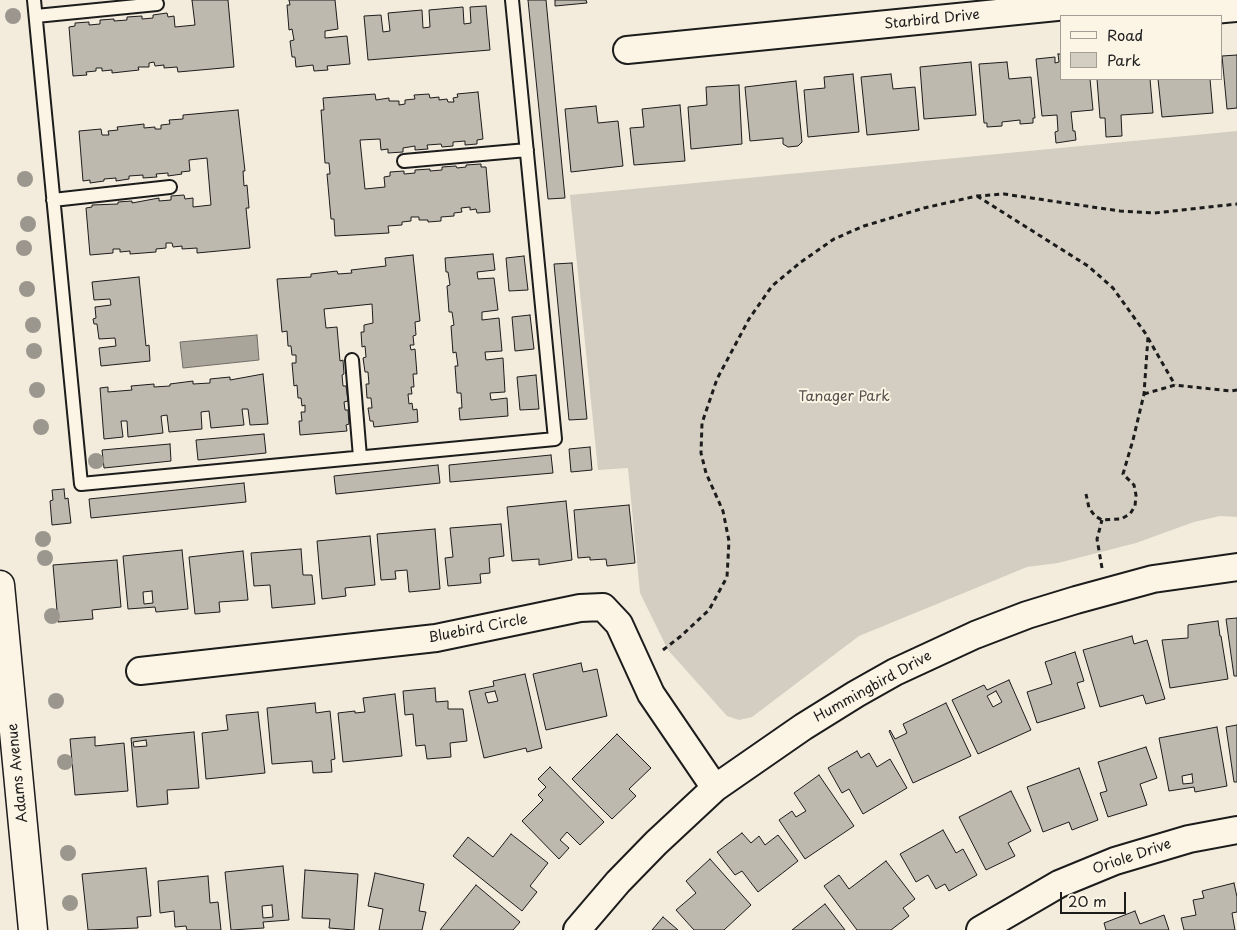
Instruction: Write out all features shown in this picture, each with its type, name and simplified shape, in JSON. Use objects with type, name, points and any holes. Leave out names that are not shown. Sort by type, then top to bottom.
[{"type":"main road","name":"Adams Avenue","points":[[0,585],[33,930]]},
{"type":"street","name":"Starbird Drive","points":[[627,50],[1087,4],[1202,11],[1237,8]]},
{"type":"street","name":"Hummingbird Drive","points":[[577,930],[618,882],[656,843],[715,788],[803,728],[895,672],[984,632],[1035,613],[1108,590],[1153,579],[1237,567]]},
{"type":"street","name":"Bluebird Circle","points":[[140,671],[436,638],[580,608],[603,607],[619,624],[651,694],[715,788]]},
{"type":"street","name":"Oriole Drive","points":[[980,930],[1059,884],[1116,860],[1189,838],[1237,830]]},
{"type":"lane","points":[[34,0],[80,484],[555,439],[512,0]]},
{"type":"lane","points":[[36,16],[158,4]]},
{"type":"lane","points":[[404,161],[527,150]]},
{"type":"lane","points":[[53,200],[170,187]]},
{"type":"lane","points":[[352,360],[360,457]]},
{"type":"path","points":[[663,650],[709,610],[727,577],[729,541],[723,511],[706,473],[701,453],[702,423],[717,378],[749,319],[772,286],[801,262],[834,239],[864,226],[924,208],[977,196],[1004,194],[1120,211],[1154,213],[1237,204]]},
{"type":"path","points":[[977,196],[1088,266],[1113,288],[1148,337],[1175,384]]},
{"type":"path","points":[[1086,494],[1089,508],[1095,516],[1102,520],[1121,519],[1130,514],[1135,506],[1136,495],[1134,485],[1123,474],[1144,394],[1148,337]]},
{"type":"path","points":[[1144,394],[1175,384],[1237,390]]},
{"type":"path","points":[[1102,520],[1097,539],[1099,558],[1108,590]]},
{"type":"green space","name":"Tanager Park","points":[[1237,131],[1237,517],[1220,516],[1194,522],[1136,543],[1058,563],[1027,567],[859,636],[752,717],[739,720],[727,716],[668,650],[640,593],[628,468],[598,470],[570,195]]},
{"type":"shaded area","points":[[257,335],[259,360],[183,368],[180,342]]},
{"type":"building","points":[[192,0],[228,0],[234,67],[178,72],[177,67],[164,68],[164,65],[155,66],[154,62],[149,63],[149,67],[138,67],[139,70],[112,73],[112,70],[102,71],[102,68],[96,68],[96,71],[86,72],[87,75],[73,76],[69,27],[75,26],[75,23],[89,22],[89,25],[100,24],[100,20],[127,20],[127,17],[142,16],[142,19],[153,18],[153,15],[167,13],[168,17],[174,16],[175,27],[195,25]]},
{"type":"building","points":[[289,0],[335,0],[338,29],[325,31],[325,38],[347,36],[350,64],[327,66],[328,70],[314,71],[313,65],[296,67],[295,57],[292,57],[290,41],[294,40],[292,29],[289,30],[287,5],[290,5]]},
{"type":"building","points":[[528,0],[546,0],[565,198],[548,199]]},
{"type":"building","points":[[555,0],[586,0],[587,3],[555,6]]},
{"type":"building","points":[[486,6],[490,50],[368,60],[364,16],[381,15],[383,32],[390,31],[388,13],[422,10],[423,28],[430,27],[429,10],[463,7],[464,24],[471,23],[470,7]]},
{"type":"building","points":[[1058,54],[1060,54],[1060,80],[1090,80],[1093,110],[1071,112],[1076,140],[1056,143],[1055,132],[1058,131],[1057,115],[1042,116],[1036,59],[1055,57],[1055,63],[1059,62]]},
{"type":"building","points":[[1237,55],[1237,108],[1227,109],[1222,56]]},
{"type":"building","points":[[971,62],[976,115],[924,119],[920,67]]},
{"type":"building","points":[[1007,62],[1009,79],[1031,77],[1035,118],[1033,118],[1033,123],[1020,124],[1020,120],[1002,122],[1002,126],[987,127],[987,123],[984,123],[979,64]]},
{"type":"building","points":[[853,74],[859,132],[808,137],[804,90],[825,88],[824,77]]},
{"type":"building","points":[[891,74],[893,89],[915,87],[919,130],[867,135],[861,77]]},
{"type":"building","points":[[1097,80],[1150,80],[1153,113],[1121,115],[1122,136],[1106,137],[1105,118],[1100,118]]},
{"type":"building","points":[[1158,80],[1210,80],[1213,113],[1162,117]]},
{"type":"building","points":[[796,81],[802,142],[798,146],[788,147],[783,144],[783,138],[750,141],[745,87]]},
{"type":"building","points":[[739,85],[742,144],[691,149],[688,107],[707,105],[706,87]]},
{"type":"building","points":[[478,92],[483,139],[477,140],[477,144],[465,145],[465,141],[453,142],[453,146],[442,147],[441,144],[427,145],[428,149],[415,150],[415,146],[403,148],[403,152],[388,153],[388,149],[381,150],[380,139],[360,140],[365,189],[385,187],[384,177],[390,176],[390,172],[404,171],[404,174],[415,173],[415,170],[442,170],[442,167],[456,166],[457,168],[481,164],[481,167],[486,167],[490,212],[477,213],[476,209],[470,210],[470,207],[461,208],[462,212],[454,213],[454,216],[441,217],[441,221],[428,222],[428,220],[419,220],[419,217],[411,217],[411,221],[402,222],[402,225],[388,226],[389,233],[335,236],[334,219],[331,219],[327,174],[330,174],[329,163],[325,163],[321,110],[324,110],[323,98],[375,94],[376,100],[389,98],[389,101],[399,101],[399,105],[405,104],[405,100],[415,99],[414,95],[429,94],[430,98],[439,97],[439,100],[447,99],[448,102],[454,102],[453,98],[458,97],[457,94]]},
{"type":"building","points":[[680,105],[685,161],[634,165],[630,128],[644,127],[642,109]]},
{"type":"building","points":[[596,106],[598,123],[618,121],[623,166],[571,172],[565,109]]},
{"type":"building","points":[[238,110],[245,171],[243,171],[244,186],[247,185],[249,208],[246,208],[250,248],[197,253],[197,248],[182,249],[182,246],[173,247],[172,243],[166,243],[166,248],[156,249],[156,252],[130,254],[130,251],[120,252],[120,249],[113,249],[113,253],[90,255],[86,208],[92,207],[92,205],[118,204],[118,202],[132,201],[132,203],[159,198],[159,201],[171,200],[171,196],[184,195],[185,199],[193,198],[193,207],[211,205],[207,158],[189,160],[190,171],[181,172],[182,174],[168,176],[168,173],[156,174],[157,177],[143,178],[143,175],[129,176],[129,179],[116,181],[116,178],[104,179],[104,181],[90,183],[90,180],[83,181],[79,131],[101,129],[102,135],[109,135],[108,131],[118,130],[117,127],[144,124],[144,128],[155,127],[155,129],[161,129],[161,125],[170,124],[169,120],[183,119],[183,115]]},
{"type":"building","points":[[493,254],[495,270],[477,272],[478,279],[494,278],[498,310],[482,312],[482,320],[499,318],[502,351],[485,352],[486,360],[503,358],[505,392],[490,393],[491,400],[507,398],[508,416],[460,420],[459,408],[462,408],[461,393],[457,393],[455,366],[458,366],[456,352],[453,353],[451,326],[454,325],[452,312],[449,312],[447,286],[450,285],[448,272],[446,272],[445,258]]},
{"type":"building","points":[[413,255],[420,321],[415,322],[416,335],[413,336],[414,345],[410,345],[411,350],[415,349],[417,374],[413,374],[414,387],[411,387],[412,394],[408,394],[409,404],[412,403],[413,410],[417,409],[418,422],[374,427],[373,421],[370,421],[368,408],[372,408],[371,398],[367,398],[366,384],[369,384],[368,372],[365,372],[363,358],[366,357],[365,346],[362,347],[361,332],[364,332],[364,325],[373,323],[372,304],[324,309],[326,328],[337,327],[340,361],[343,360],[343,386],[346,386],[348,401],[344,402],[345,410],[348,410],[349,424],[346,425],[347,431],[300,435],[299,421],[302,421],[301,412],[305,412],[305,405],[302,406],[301,398],[298,398],[297,385],[294,386],[292,363],[296,363],[296,355],[292,355],[291,346],[288,346],[287,331],[282,332],[277,279],[311,277],[311,274],[337,271],[338,274],[352,273],[351,270],[386,266],[385,258]]},
{"type":"building","points":[[524,256],[528,290],[509,291],[506,258]]},
{"type":"building","points":[[572,263],[587,419],[569,420],[554,264]]},
{"type":"building","points":[[139,277],[146,346],[149,345],[150,361],[101,366],[99,348],[116,346],[115,338],[99,339],[97,324],[94,324],[93,319],[96,318],[95,307],[111,305],[110,299],[94,300],[92,282]]},
{"type":"building","points":[[530,315],[534,349],[515,351],[512,317]]},
{"type":"building","points":[[263,374],[268,424],[250,425],[248,409],[242,409],[244,425],[211,428],[209,411],[201,412],[202,429],[169,432],[167,415],[161,416],[163,433],[128,437],[127,421],[121,421],[123,437],[104,439],[100,388],[108,387],[108,392],[132,390],[131,386],[154,384],[154,387],[170,386],[170,384],[193,381],[193,384],[210,383],[210,379],[230,377],[230,380]]},
{"type":"building","points":[[536,375],[539,409],[520,410],[517,377]]},
{"type":"building","points":[[264,434],[266,453],[198,460],[196,440]]},
{"type":"building","points":[[170,444],[171,461],[104,468],[102,450]]},
{"type":"building","points":[[590,447],[592,470],[571,472],[569,449]]},
{"type":"building","points":[[551,455],[553,473],[450,482],[449,465]]},
{"type":"building","points":[[438,465],[440,483],[336,494],[334,476]]},
{"type":"building","points":[[244,483],[246,502],[91,518],[89,499]]},
{"type":"building","points":[[64,489],[65,499],[68,498],[71,523],[52,525],[50,501],[53,500],[52,490]]},
{"type":"building","points":[[566,501],[572,560],[539,565],[539,559],[512,561],[507,507]]},
{"type":"building","points":[[629,505],[635,563],[607,566],[606,559],[590,560],[590,557],[578,558],[574,510]]},
{"type":"building","points":[[501,524],[504,556],[489,558],[490,573],[480,574],[481,583],[448,586],[445,558],[453,557],[450,528]]},
{"type":"building","points":[[435,529],[440,589],[409,592],[407,570],[395,571],[396,579],[381,580],[377,534]]},
{"type":"building","points":[[370,536],[375,585],[345,588],[346,596],[322,599],[317,541]]},
{"type":"building","points":[[301,549],[303,575],[312,575],[315,604],[272,608],[270,585],[254,586],[251,553]]},
{"type":"building","points":[[182,550],[188,609],[156,612],[155,607],[128,609],[123,556]],"holes":[[[152,591],[153,603],[144,604],[143,592]]]},
{"type":"building","points":[[243,551],[248,600],[219,602],[220,612],[195,614],[189,557]]},
{"type":"building","points":[[117,560],[121,607],[92,610],[93,619],[58,622],[53,565]]},
{"type":"building","points":[[1237,618],[1237,676],[1234,676],[1226,619]]},
{"type":"building","points":[[1218,621],[1228,679],[1170,688],[1162,640],[1188,638],[1188,625]]},
{"type":"building","points":[[1132,636],[1134,644],[1147,640],[1165,699],[1146,704],[1143,695],[1100,707],[1083,650]]},
{"type":"building","points":[[1075,652],[1084,681],[1077,683],[1085,708],[1037,723],[1027,692],[1052,684],[1045,662]]},
{"type":"building","points":[[581,663],[583,672],[597,669],[607,716],[546,730],[533,674]]},
{"type":"building","points":[[525,674],[542,748],[527,752],[526,748],[484,758],[469,691],[494,686],[493,681]],"holes":[[[495,691],[498,701],[488,703],[485,693]]]},
{"type":"building","points":[[1009,680],[1031,730],[978,754],[952,700],[984,685],[987,690]],"holes":[[[996,691],[1002,702],[993,707],[987,696]]]},
{"type":"building","points":[[435,688],[436,702],[448,701],[448,709],[463,709],[467,741],[450,743],[451,757],[427,759],[425,745],[416,746],[413,714],[405,715],[403,691]]},
{"type":"building","points":[[395,694],[402,756],[343,762],[338,713],[365,712],[363,698]]},
{"type":"building","points":[[315,703],[316,713],[330,711],[335,759],[331,760],[332,772],[313,773],[312,761],[272,764],[267,708]]},
{"type":"building","points":[[946,703],[971,756],[913,783],[889,731],[895,739],[907,733],[903,724]]},
{"type":"building","points":[[258,712],[265,773],[206,779],[202,733],[228,730],[226,715]]},
{"type":"building","points":[[1237,725],[1237,782],[1234,782],[1226,727]]},
{"type":"building","points":[[1217,727],[1227,786],[1195,792],[1194,787],[1169,791],[1159,738]],"holes":[[[1192,774],[1193,783],[1183,784],[1182,776]]]},
{"type":"building","points":[[194,732],[199,788],[167,790],[168,804],[137,807],[131,738]],"holes":[[[146,740],[147,746],[134,747],[133,742]]]},
{"type":"building","points":[[617,734],[651,768],[629,789],[636,796],[612,819],[572,779]]},
{"type":"building","points":[[95,737],[95,746],[124,743],[128,791],[75,795],[70,739]]},
{"type":"building","points":[[1146,747],[1157,778],[1140,784],[1147,805],[1108,817],[1100,793],[1107,791],[1098,762]]},
{"type":"building","points":[[857,751],[861,758],[869,753],[877,767],[890,759],[907,788],[863,814],[849,789],[842,793],[828,768]]},
{"type":"building","points":[[550,767],[604,822],[580,845],[567,832],[560,840],[569,848],[559,859],[522,821],[543,800],[538,795],[546,787],[538,779]]},
{"type":"building","points":[[1079,768],[1098,820],[1072,830],[1069,822],[1043,832],[1027,787]]},
{"type":"building","points":[[819,775],[854,826],[805,859],[779,820],[792,811],[796,817],[806,811],[794,793]]},
{"type":"building","points":[[1011,791],[1031,831],[1008,843],[1015,856],[986,870],[959,817]]},
{"type":"building","points":[[943,830],[956,853],[963,849],[977,875],[949,891],[945,884],[936,889],[928,875],[916,882],[900,854]]},
{"type":"building","points":[[742,833],[751,843],[759,836],[765,845],[778,835],[798,861],[758,892],[742,871],[735,875],[717,852]]},
{"type":"building","points":[[511,834],[548,863],[530,886],[537,892],[522,911],[453,856],[468,837],[493,857]]},
{"type":"building","points":[[710,859],[751,905],[724,930],[694,930],[676,910],[696,893],[686,881]]},
{"type":"building","points":[[886,861],[915,899],[903,908],[909,916],[891,930],[857,930],[824,886],[839,875],[849,889]]},
{"type":"building","points":[[283,866],[289,920],[263,922],[264,928],[231,930],[225,872]],"holes":[[[272,905],[273,917],[263,918],[262,906]]]},
{"type":"building","points":[[146,868],[151,916],[137,917],[138,928],[88,930],[82,874]]},
{"type":"building","points":[[305,870],[358,874],[354,930],[329,928],[330,919],[302,918]]},
{"type":"building","points":[[375,873],[424,884],[419,911],[426,912],[422,930],[379,930],[383,909],[368,906]]},
{"type":"building","points":[[208,876],[210,903],[218,902],[221,930],[187,930],[186,926],[175,927],[174,911],[160,913],[158,881]]},
{"type":"building","points":[[1234,883],[1237,897],[1237,912],[1232,913],[1235,930],[1184,930],[1181,918],[1196,915],[1193,900],[1204,898],[1202,891]]},
{"type":"building","points":[[476,885],[520,922],[513,930],[440,930]]},
{"type":"building","points":[[825,904],[845,930],[792,930]]},
{"type":"building","points":[[1135,911],[1140,924],[1164,915],[1169,930],[1106,930],[1104,923]]},
{"type":"building","points":[[663,917],[678,930],[652,930]]}]
